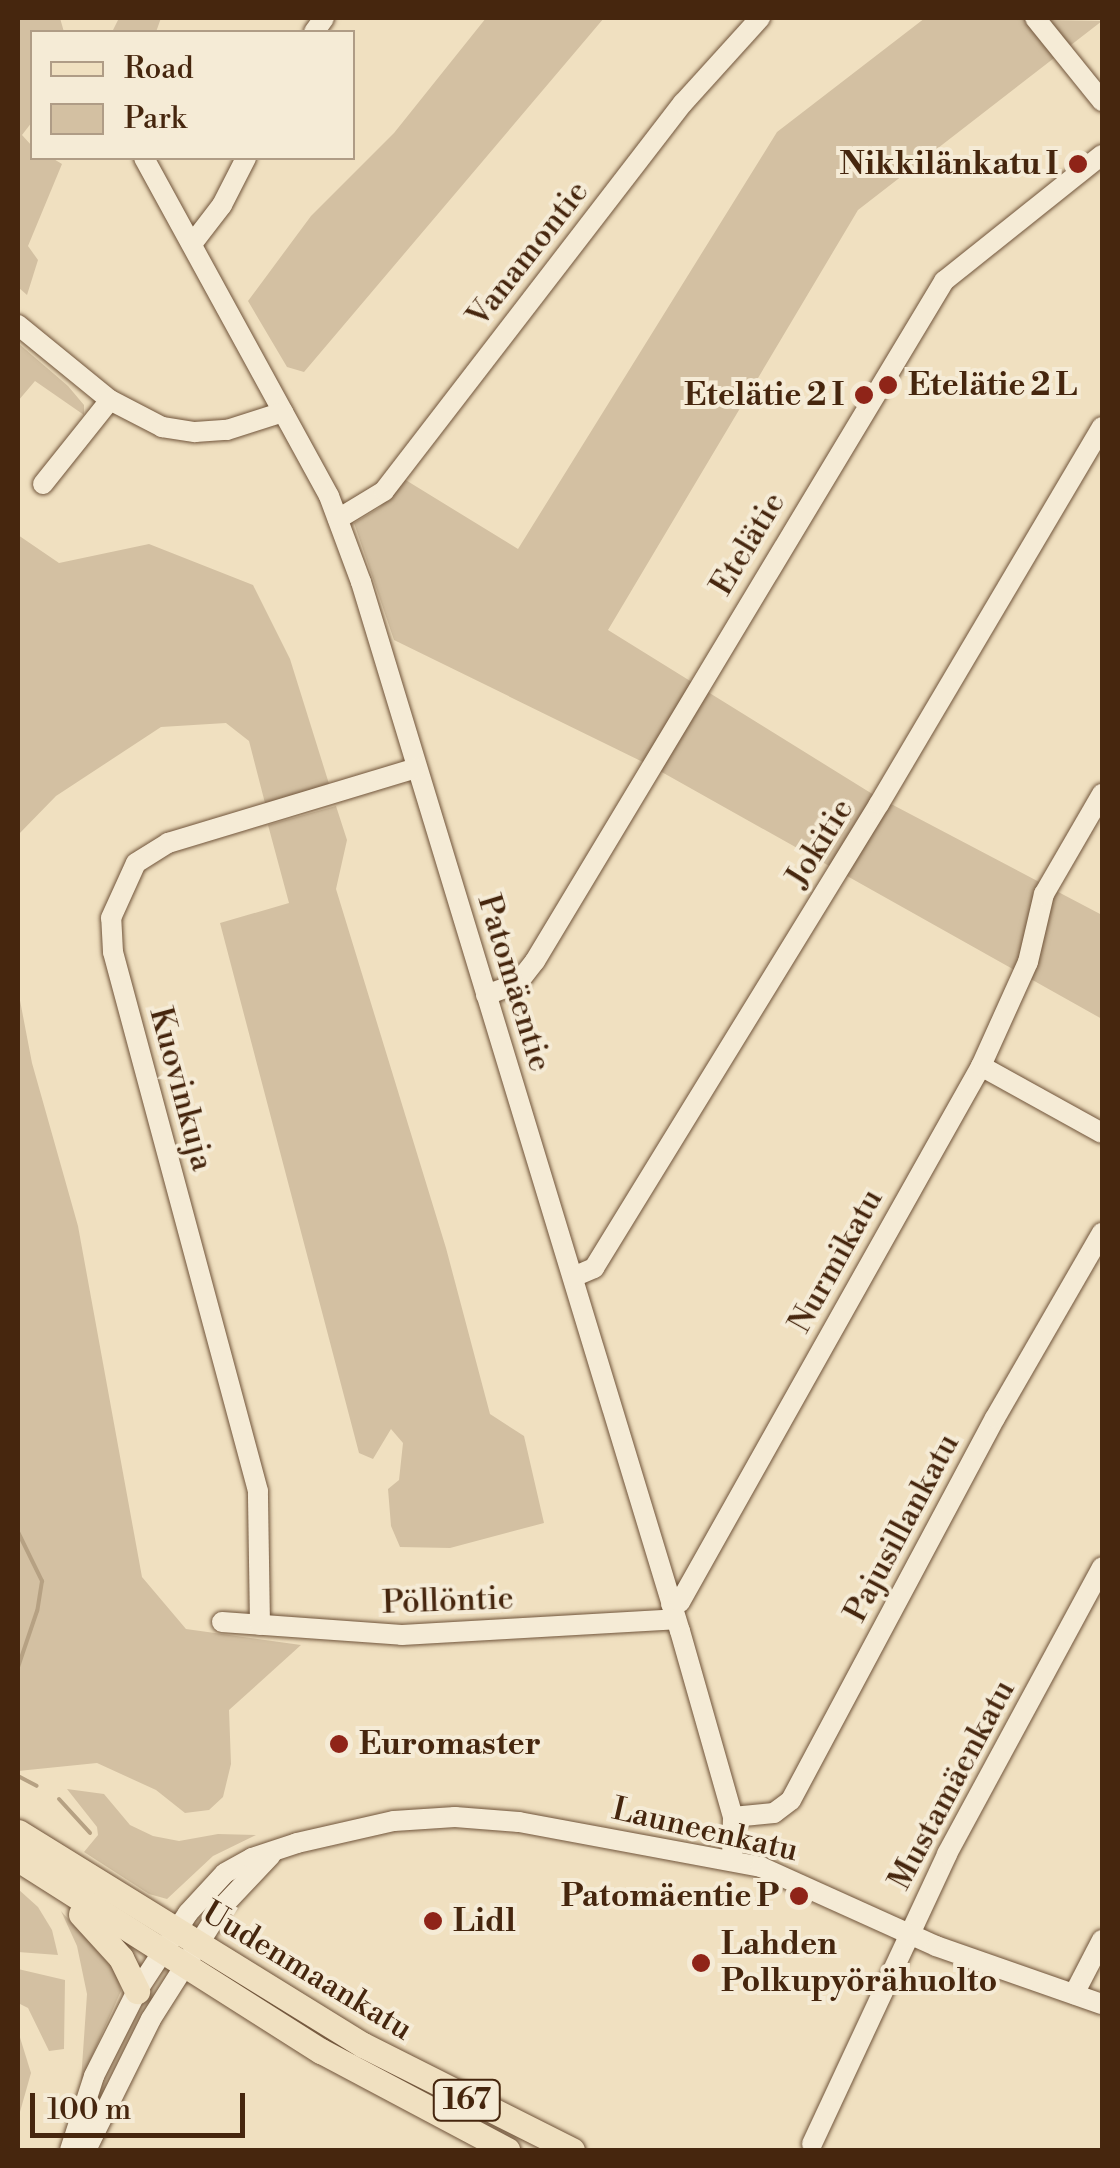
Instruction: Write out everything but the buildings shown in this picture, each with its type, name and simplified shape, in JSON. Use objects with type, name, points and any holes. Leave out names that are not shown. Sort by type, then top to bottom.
[{"type":"main road","name":"Uudenmaankatu","points":[[18,1832],[364,2045],[572,2150]]},
{"type":"main road","name":"Uudenmaankatu","points":[[18,1859],[364,2076],[507,2150]]},
{"type":"main road","points":[[46,1879],[121,1958],[136,1991]]},
{"type":"street","name":"Vanamontie","points":[[338,519],[384,492],[683,103],[760,18]]},
{"type":"street","points":[[1034,18],[1102,101]]},
{"type":"street","name":"Etelätie","points":[[486,994],[517,984],[535,961],[944,281],[1102,155]]},
{"type":"street","name":"Patomäentie","points":[[145,160],[338,519],[673,1611],[733,1817],[732,1861]]},
{"type":"street","points":[[192,244],[222,205],[245,160]]},
{"type":"street","points":[[18,325],[110,400],[162,427],[195,432],[227,430],[283,412]]},
{"type":"street","points":[[43,484],[110,400]]},
{"type":"street","name":"Jokitie","points":[[573,1277],[594,1268],[879,804],[1102,427]]},
{"type":"street","name":"Kuovinkuja","points":[[260,1625],[258,1492],[113,952],[111,918],[136,863],[168,843],[416,768]]},
{"type":"street","name":"Nurmikatu","points":[[673,1611],[981,1066],[1016,995],[1044,894],[1102,794]]},
{"type":"street","points":[[981,1066],[1102,1132]]},
{"type":"street","name":"Pajusillankatu","points":[[733,1817],[774,1813],[790,1800],[995,1418],[1102,1233]]},
{"type":"street","name":"Mustamäenkatu","points":[[815,2145],[909,1932],[1102,1568]]},
{"type":"street","name":"Pöllöntie","points":[[222,1622],[402,1635],[673,1611]]},
{"type":"street","name":"Launeenkatu","points":[[70,2150],[94,2076],[136,1991],[176,1930],[225,1873],[276,1850],[394,1821],[455,1817],[519,1822],[732,1861],[794,1878],[969,1958],[1102,2004]]},
{"type":"street","points":[[86,2150],[152,2019],[222,1908],[276,1850]]},
{"type":"street","points":[[1074,1994],[1102,1940]]},
{"type":"green space","points":[[18,18],[60,18],[63,30],[30,30],[30,125],[22,135],[30,144],[30,160],[55,160],[62,164],[28,246],[38,260],[27,295],[18,287]]},
{"type":"green space","points":[[119,18],[161,18],[157,30],[113,30]]},
{"type":"green space","points":[[486,18],[604,18],[304,372],[287,367],[248,301],[311,216],[394,133]]},
{"type":"green space","points":[[925,18],[1102,21],[858,210],[608,630],[874,795],[1102,915],[1102,1019],[651,766],[394,640],[354,523],[379,508],[404,479],[518,549],[777,132]]},
{"type":"green space","points":[[18,343],[68,386],[84,405],[84,415],[35,381],[18,401]]},
{"type":"green space","points":[[18,535],[59,563],[149,544],[253,585],[290,659],[330,787],[266,807],[249,741],[226,723],[161,727],[56,796],[18,835]]},
{"type":"green space","points":[[336,806],[347,840],[336,889],[446,1248],[490,1414],[524,1436],[544,1523],[450,1548],[400,1547],[391,1526],[388,1489],[399,1480],[403,1443],[391,1429],[373,1459],[359,1453],[220,923],[289,903],[268,825]]},
{"type":"green space","points":[[18,990],[32,1063],[78,1226],[142,1577],[186,1629],[301,1645],[229,1710],[231,1764],[223,1797],[209,1810],[185,1813],[156,1790],[97,1763],[18,1771]]},
{"type":"green space","points":[[67,1789],[104,1794],[130,1825],[153,1836],[179,1841],[218,1834],[256,1835],[213,1856],[167,1899],[149,1894],[84,1852],[98,1835],[97,1827]]},
{"type":"green space","points":[[18,1889],[38,1907],[52,1930],[58,1955],[18,1952]]},
{"type":"green space","points":[[61,1911],[117,1973],[121,1991],[81,2081],[87,1994],[77,1946]]},
{"type":"green space","points":[[18,1969],[65,1980],[64,2049],[49,2051],[28,2008],[18,2003]]},
{"type":"green space","points":[[18,2031],[31,2073],[18,2119]]},
{"type":"waterway","points":[[18,1326],[18,1379]]},
{"type":"waterway","points":[[18,1532],[42,1581],[37,1611],[18,1667]]},
{"type":"waterway","points":[[18,1776],[37,1786]]},
{"type":"waterway","points":[[59,1799],[90,1833]]},
{"type":"place","name":"Nikkilänkatu I","points":[[1078,164]]},
{"type":"place","name":"Etelätie 2 L","points":[[888,385]]},
{"type":"place","name":"Etelätie 2 I","points":[[864,395]]},
{"type":"place","name":"Euromaster","points":[[339,1744]]},
{"type":"place","name":"Patomäentie P","points":[[799,1896]]},
{"type":"place","name":"Lidl","points":[[433,1921]]},
{"type":"place","name":"Lahden Polkupyörähuolto","points":[[701,1963]]}]
